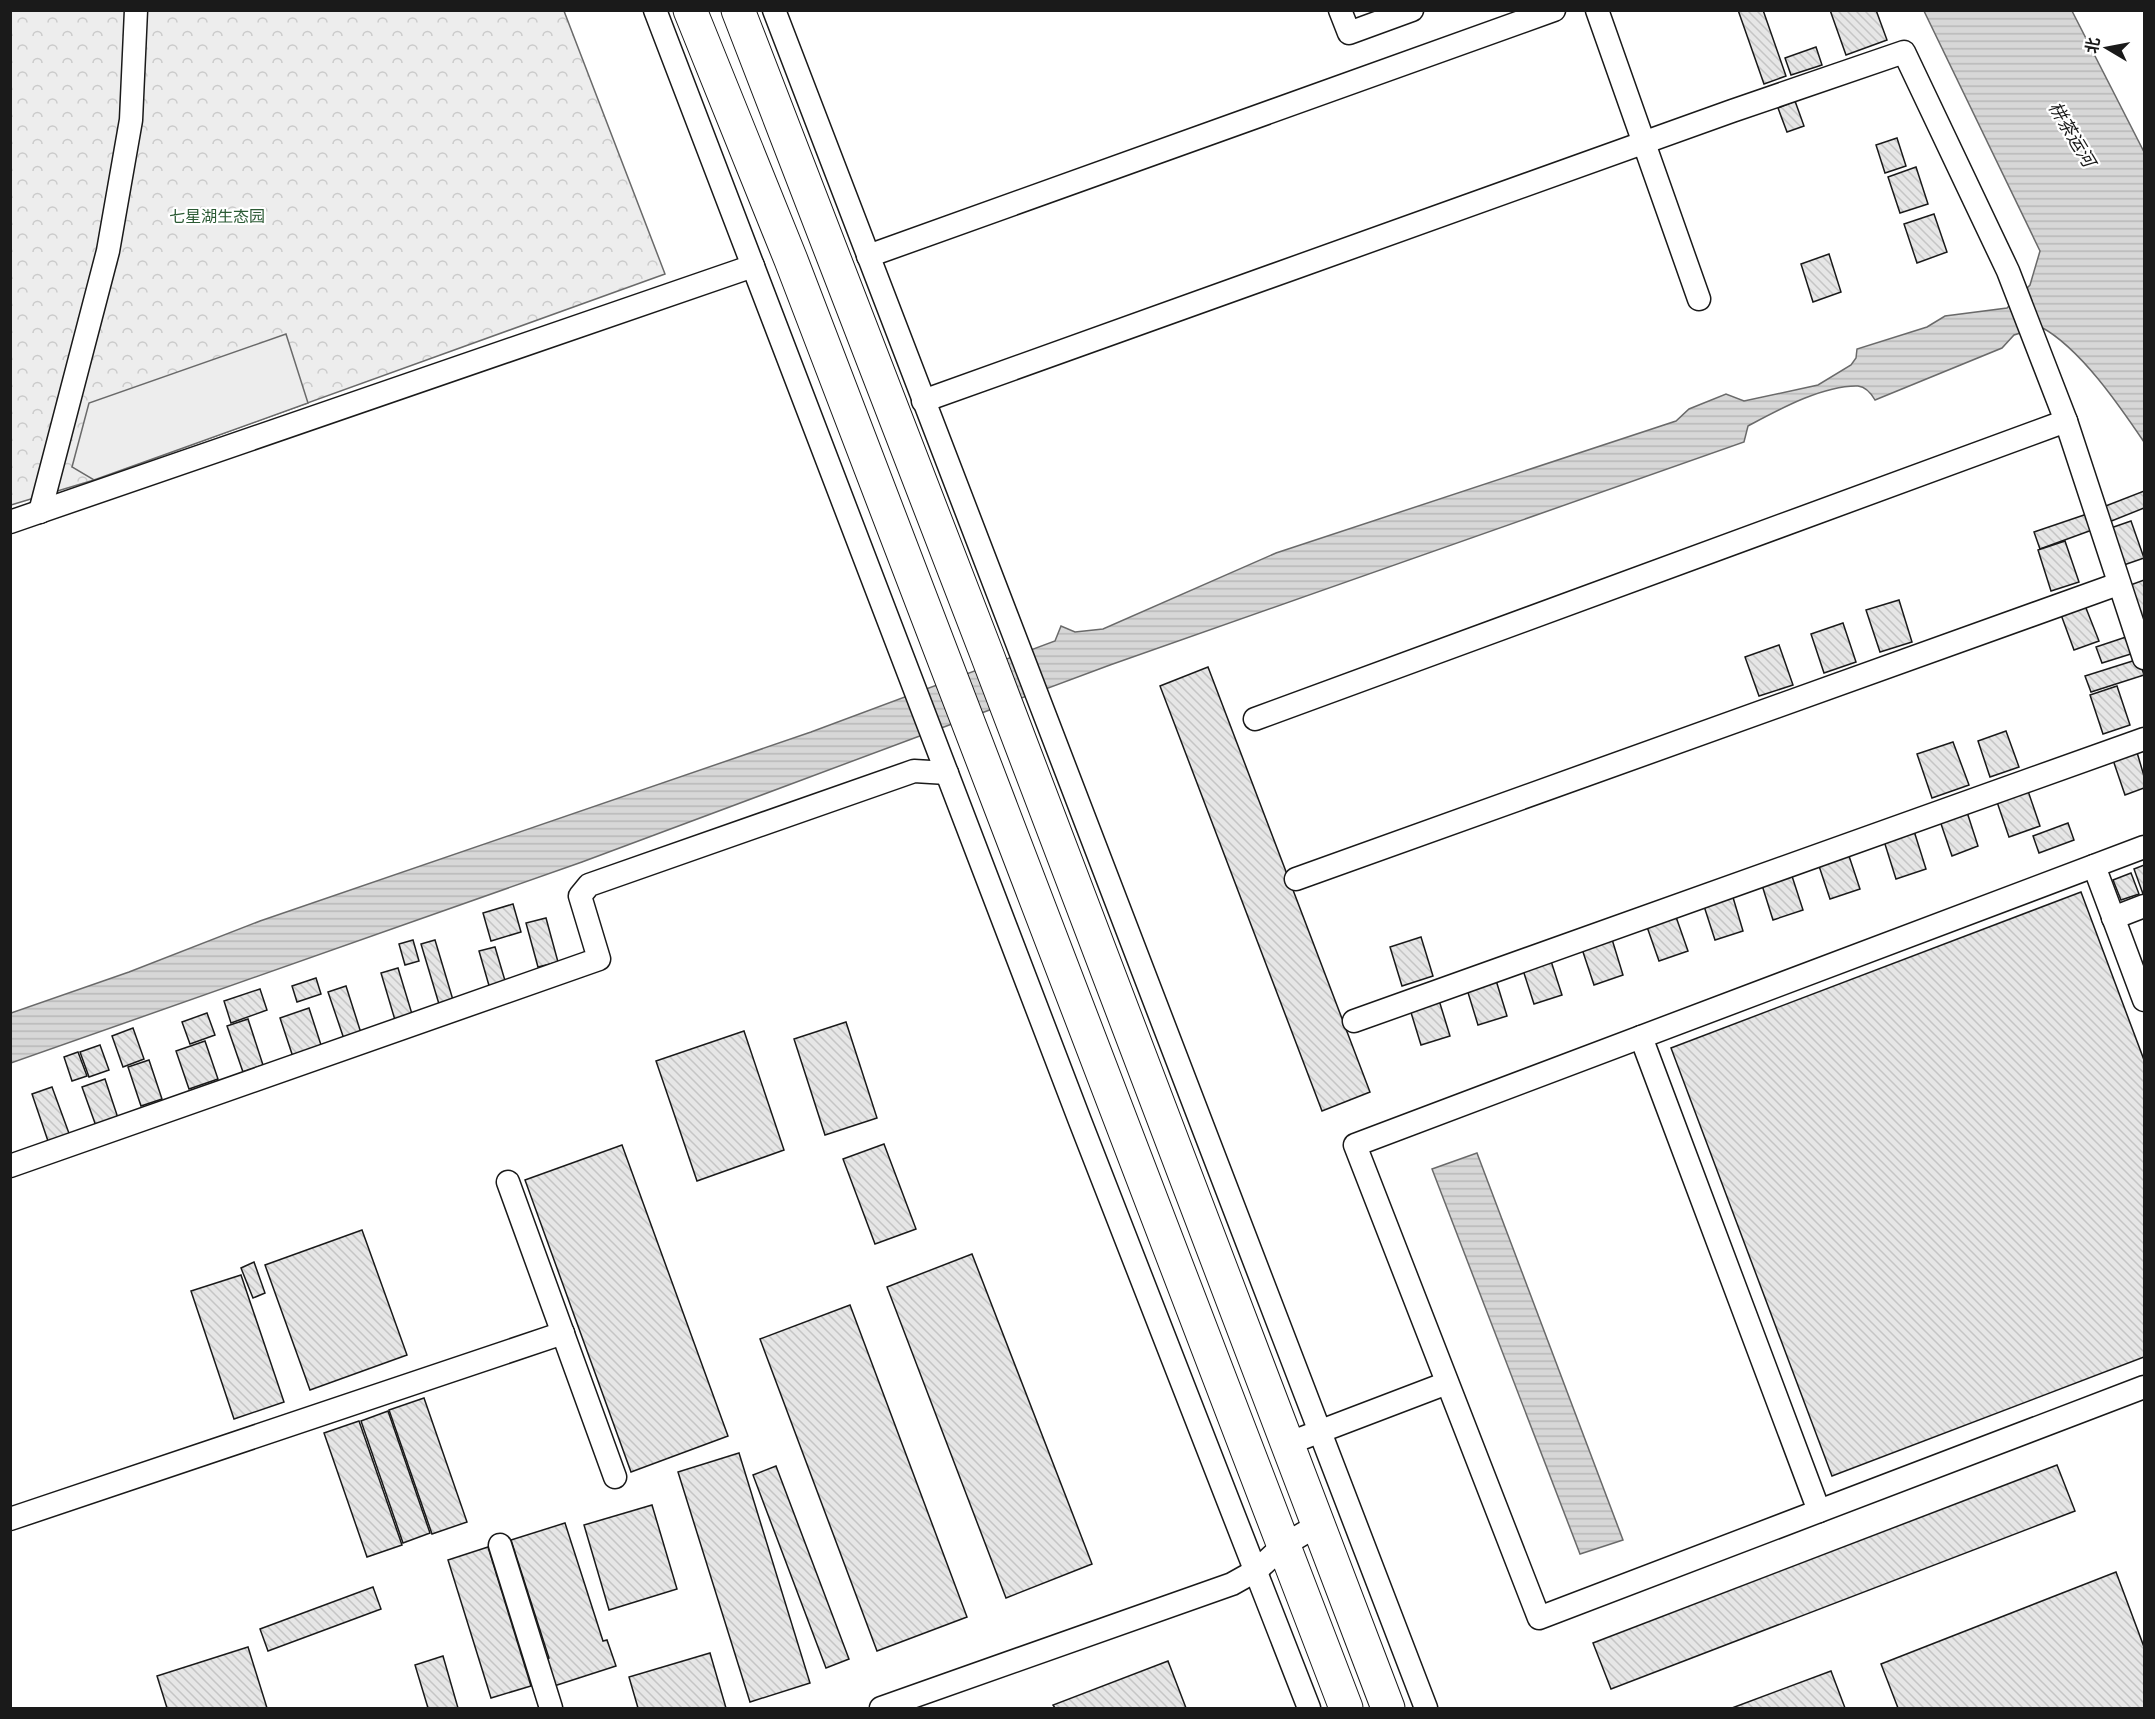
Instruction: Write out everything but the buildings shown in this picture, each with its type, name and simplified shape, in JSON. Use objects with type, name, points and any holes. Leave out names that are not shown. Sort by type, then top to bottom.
[{"type":"highway","points":[[690,10],[791,260],[1346,1708]]},
{"type":"highway","points":[[738,10],[986,652],[1388,1708]]},
{"type":"street","points":[[40,512],[108,251],[131,120],[136,10]]},
{"type":"street","points":[[655,10],[1309,1708]]},
{"type":"street","points":[[774,10],[1426,1708]]},
{"type":"street","points":[[1340,10],[1348,33],[1412,10]]},
{"type":"street","points":[[868,256],[1554,10]]},
{"type":"street","points":[[1597,10],[1699,299]]},
{"type":"street","points":[[923,401],[1732,111],[1904,52],[2008,271],[2066,421],[2118,584],[2145,658]]},
{"type":"street","points":[[10,522],[753,266]]},
{"type":"street","points":[[1255,719],[2066,421]]},
{"type":"street","points":[[1296,879],[2118,584]]},
{"type":"street","points":[[1354,1021],[2145,739]]},
{"type":"street","points":[[10,1166],[599,959],[580,896],[589,885],[914,771],[947,773]]},
{"type":"street","points":[[2145,847],[1355,1145],[1539,1618],[2145,1387]]},
{"type":"street","points":[[2094,866],[2145,1000]]},
{"type":"street","points":[[2113,918],[2145,906]]},
{"type":"street","points":[[1641,1037],[1820,1511]]},
{"type":"street","points":[[508,1182],[615,1477]]},
{"type":"street","points":[[10,1519],[563,1333]]},
{"type":"street","points":[[1287,1444],[1447,1383]]},
{"type":"street","points":[[881,1708],[1232,1584],[1257,1570],[1284,1545],[1318,1525]]},
{"type":"street","points":[[500,1545],[551,1708]]},
{"type":"green space","name":"七星湖生态园","points":[[11,11],[564,11],[665,274],[94,480],[11,505]]},
{"type":"shaded area","points":[[286,334],[308,403],[94,480],[72,467],[89,403]]},
{"type":"water","name":"栟茶运河","points":[[1924,11],[2072,11],[2144,152],[2144,442],[2098,378],[2056,336],[2041,327],[2014,335],[2002,348],[1875,400],[1868,391],[1858,386],[1816,394],[1748,426],[1744,442],[1110,665],[582,862],[11,1063],[11,1013],[129,972],[260,921],[811,732],[1055,641],[1061,626],[1075,632],[1103,629],[1276,553],[1676,421],[1689,409],[1726,394],[1744,401],[1818,385],[1851,365],[1856,358],[1857,349],[1927,327],[1945,316],[2007,308],[2030,285],[2040,251]]},
{"type":"water","points":[[1477,1153],[1623,1540],[1580,1554],[1432,1169]]}]
